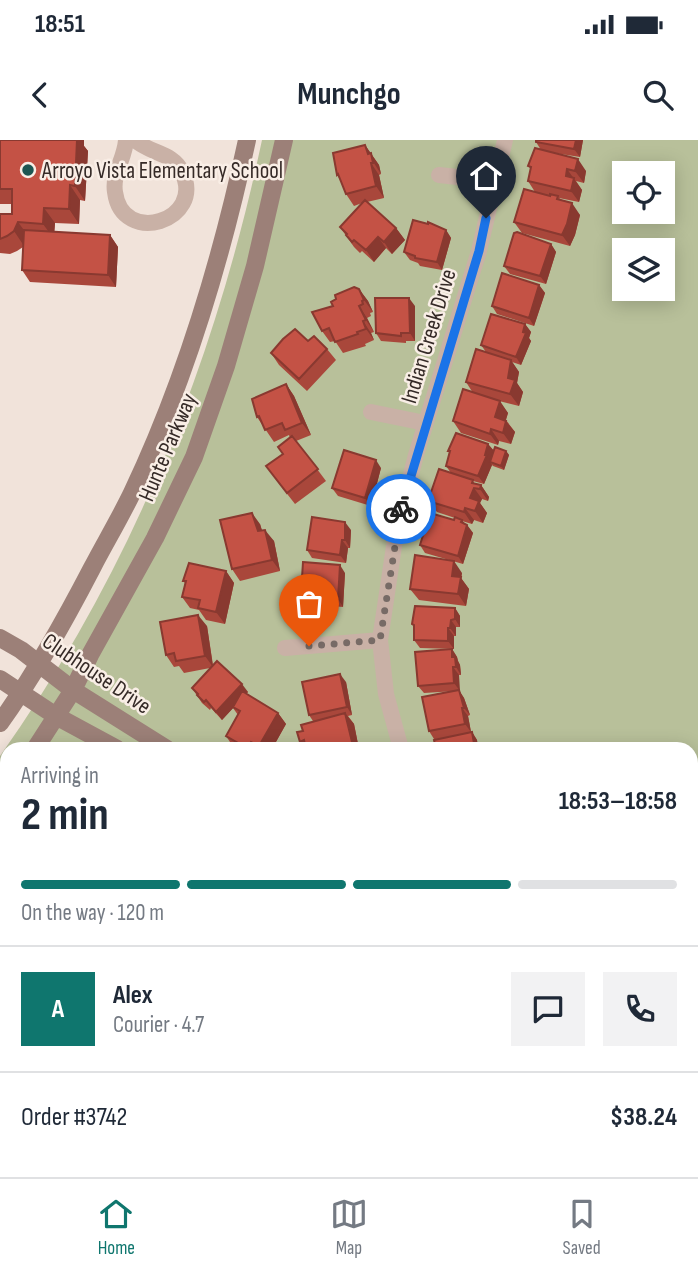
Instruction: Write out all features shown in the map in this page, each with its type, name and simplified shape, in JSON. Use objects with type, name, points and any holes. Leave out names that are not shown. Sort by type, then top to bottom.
[{"type":"main road","name":"Hunte Parkway","points":[[0,723],[58,634],[132,493],[176,387],[208,294],[247,140]]},
{"type":"main road","name":"Hunte Parkway","points":[[39,742],[73,690],[155,538],[194,457],[226,366],[255,266],[284,140]]},
{"type":"main road","name":"Clubhouse Drive","points":[[0,638],[21,650],[37,665],[73,690],[156,742]]},
{"type":"main road","points":[[0,679],[56,716],[104,742]]},
{"type":"street","points":[[126,140],[114,185],[115,196],[120,207],[138,222],[161,222],[180,208],[185,197],[183,173],[167,155],[141,146],[135,140]]},
{"type":"street","name":"Indian Creek Drive","points":[[399,742],[386,694],[380,640],[398,520],[425,423],[479,251],[505,140]]},
{"type":"street","points":[[439,175],[494,181]]},
{"type":"street","name":"Indian Creek Drive","points":[[371,412],[425,423]]},
{"type":"street","points":[[285,648],[380,640]]},
{"type":"green space","points":[[262,140],[698,140],[698,742],[9,742],[90,612],[129,538],[163,462],[220,304],[243,223]]},
{"type":"building","points":[[0,140],[77,140],[75,186],[70,185],[69,209],[44,208],[43,224],[18,222],[14,231],[0,239],[0,214],[12,214],[12,189],[0,189]]},
{"type":"building","points":[[536,140],[576,140],[574,149]]},
{"type":"building","points":[[365,145],[368,154],[371,153],[376,186],[346,194],[337,175],[333,153]]},
{"type":"building","points":[[535,148],[578,159],[575,171],[567,169],[566,176],[574,178],[571,191],[528,181],[531,167],[528,166]]},
{"type":"building","points":[[524,189],[558,196],[557,199],[572,203],[562,235],[514,222]]},
{"type":"building","points":[[365,200],[396,228],[384,242],[378,237],[366,250],[354,240],[352,242],[340,227]]},
{"type":"building","points":[[413,220],[428,222],[446,230],[437,262],[415,258],[404,252]]},
{"type":"building","points":[[24,230],[110,235],[108,275],[22,270]]},
{"type":"building","points":[[514,233],[551,244],[540,276],[504,266]]},
{"type":"building","points":[[502,273],[539,285],[529,318],[492,306]]},
{"type":"building","points":[[354,287],[359,289],[364,300],[359,306],[366,320],[363,321],[366,329],[335,342],[329,328],[322,331],[312,312],[333,306],[331,302],[336,299],[335,295]]},
{"type":"building","points":[[375,298],[409,298],[410,333],[401,333],[401,336],[376,333]]},
{"type":"building","points":[[491,314],[525,324],[523,332],[526,333],[516,357],[481,345]]},
{"type":"building","points":[[295,329],[308,341],[314,336],[327,349],[299,379],[271,353]]},
{"type":"building","points":[[476,349],[511,360],[508,378],[515,380],[510,394],[466,382]]},
{"type":"building","points":[[286,384],[302,423],[285,430],[282,423],[265,430],[259,416],[257,417],[252,399]]},
{"type":"building","points":[[463,389],[500,401],[495,417],[506,421],[503,433],[491,429],[490,434],[453,421]]},
{"type":"building","points":[[456,433],[488,444],[487,455],[478,476],[446,466],[448,451]]},
{"type":"building","points":[[292,436],[318,469],[287,493],[266,466],[283,454],[278,447]]},
{"type":"building","points":[[495,447],[506,451],[501,466],[490,462]]},
{"type":"building","points":[[344,450],[376,460],[365,498],[332,488]]},
{"type":"building","points":[[439,469],[481,485],[480,489],[474,488],[470,498],[479,501],[475,511],[465,508],[464,512],[428,501]]},
{"type":"building","points":[[252,513],[258,531],[265,530],[272,560],[232,569],[220,520]]},
{"type":"building","points":[[430,513],[454,520],[455,517],[467,525],[458,556],[420,545]]},
{"type":"building","points":[[312,517],[345,522],[345,540],[342,540],[340,555],[307,550]]},
{"type":"building","points":[[415,555],[454,561],[452,576],[461,577],[458,594],[410,589]]},
{"type":"building","points":[[303,562],[340,565],[338,599],[300,596],[299,578],[302,578]]},
{"type":"building","points":[[189,563],[226,571],[216,612],[198,608],[200,600],[182,597],[186,581],[183,581]]},
{"type":"building","points":[[415,606],[455,608],[455,619],[451,620],[448,628],[448,641],[414,640],[412,624]]},
{"type":"building","points":[[198,615],[205,656],[176,661],[174,653],[166,655],[160,622]]},
{"type":"building","points":[[452,649],[456,667],[453,667],[454,683],[418,686],[415,652]]},
{"type":"building","points":[[217,661],[242,684],[216,712],[192,688]]},
{"type":"building","points":[[340,674],[347,707],[309,715],[302,682]]},
{"type":"building","points":[[459,690],[465,724],[429,731],[422,697]]},
{"type":"building","points":[[242,691],[278,713],[261,742],[236,742],[226,736],[240,711],[233,707]]},
{"type":"building","points":[[345,713],[352,742],[300,742],[297,732],[303,731],[301,725]]},
{"type":"building","points":[[472,732],[474,742],[434,742]]},
{"type":"way so far","points":[[309,646],[380,640],[401,509]]},
{"type":"place","name":"Arroyo Vista Elementary School","points":[[28,170]]},
{"type":"route","points":[[401,509],[479,251],[486,218]]}]
